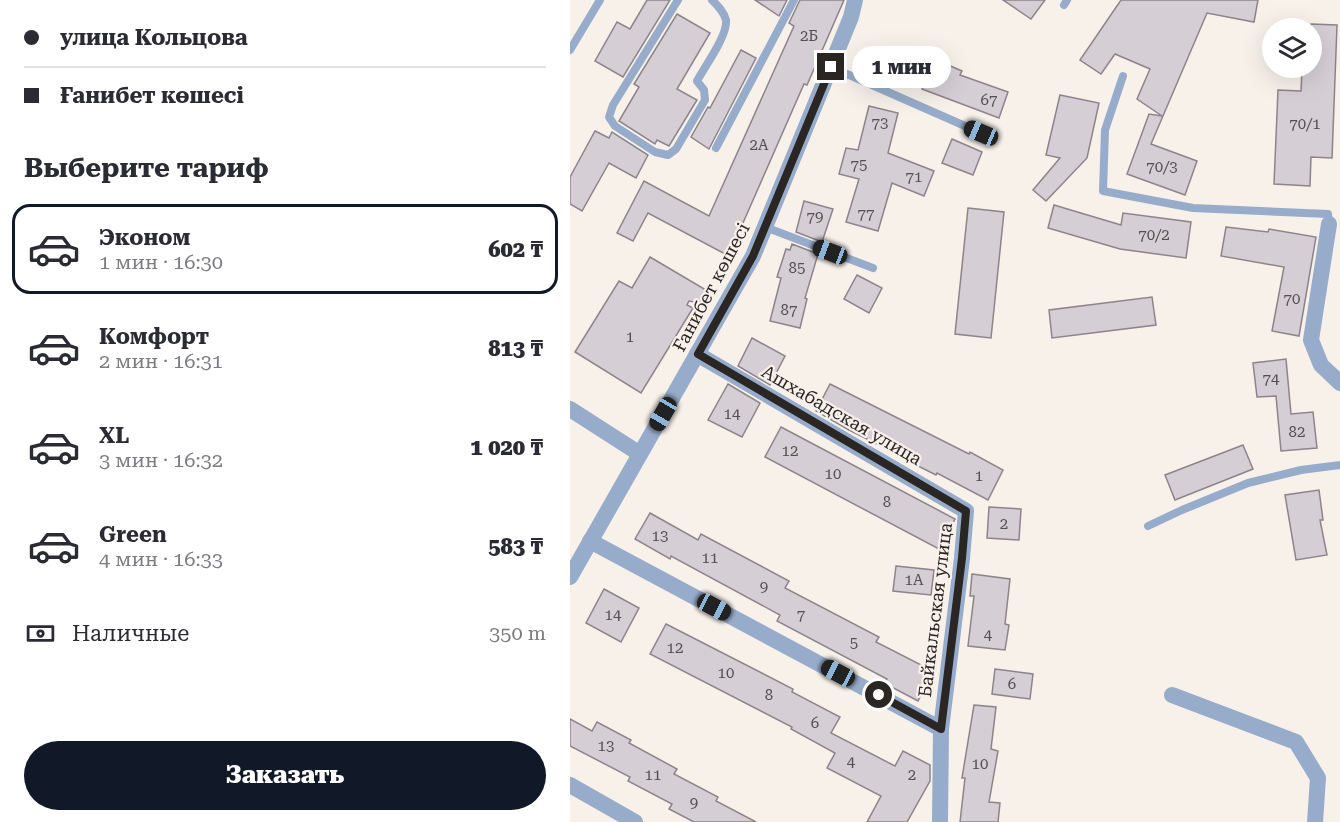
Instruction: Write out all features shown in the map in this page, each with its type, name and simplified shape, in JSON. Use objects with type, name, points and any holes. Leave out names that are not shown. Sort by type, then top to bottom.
[{"type":"street","name":"Ғанибет көшесі","points":[[570,577],[753,256],[851,17],[855,0]]},
{"type":"street","points":[[1329,224],[1311,340],[1321,365],[1340,383]]},
{"type":"street","name":"Ашхабадская улица","points":[[698,354],[966,511]]},
{"type":"street","points":[[570,409],[640,454]]},
{"type":"street","name":"Байкальская улица","points":[[940,822],[941,729],[966,511]]},
{"type":"street","points":[[590,541],[941,729]]},
{"type":"street","points":[[1172,695],[1296,742],[1318,778],[1315,822]]},
{"type":"street","points":[[570,785],[635,822]]},
{"type":"lane","points":[[570,50],[600,0]]},
{"type":"lane","points":[[678,0],[613,105],[609,117],[623,132],[656,152],[668,154],[676,149],[705,100],[704,90],[697,81],[725,33],[726,21],[713,0]]},
{"type":"lane","points":[[716,148],[794,0]]},
{"type":"lane","points":[[831,67],[981,133]]},
{"type":"lane","points":[[1123,76],[1106,130],[1103,191],[1193,208],[1328,214],[1329,224]]},
{"type":"lane","points":[[765,227],[873,268]]},
{"type":"lane","points":[[1148,526],[1248,483],[1301,470],[1340,465]]},
{"type":"building","points":[[647,0],[670,0],[623,77],[595,61],[617,22],[630,29]]},
{"type":"building","points":[[755,0],[787,0],[779,16]]},
{"type":"building","points":[[800,0],[844,0],[807,85],[804,84],[727,255],[648,213],[633,241],[617,233],[644,181],[709,216],[794,26],[789,23]]},
{"type":"building","points":[[1003,0],[1045,0],[1031,19]]},
{"type":"building","points":[[1121,0],[1258,0],[1254,22],[1207,13],[1151,144],[1197,161],[1185,195],[1127,174],[1149,114],[1162,116],[1137,99],[1150,69],[1115,54],[1101,74],[1080,60]]},
{"type":"building","points":[[677,14],[710,33],[677,89],[697,100],[669,146],[657,140],[655,144],[619,121],[639,87],[634,84]]},
{"type":"building","points":[[1322,24],[1337,25],[1332,158],[1311,157],[1310,186],[1274,184],[1278,90],[1301,91],[1302,78],[1322,78]]},
{"type":"building","points":[[741,50],[756,58],[709,149],[691,137],[708,107],[710,108]]},
{"type":"building","points":[[934,59],[962,71],[960,75],[1008,92],[999,118],[922,89]]},
{"type":"building","points":[[1060,95],[1099,103],[1087,158],[1046,201],[1033,190],[1060,158],[1046,155]]},
{"type":"building","points":[[869,106],[898,113],[888,153],[934,171],[924,196],[892,183],[878,231],[846,222],[859,179],[839,174],[846,148],[858,150]]},
{"type":"building","points":[[595,131],[609,138],[612,132],[648,155],[636,178],[609,163],[582,211],[570,204],[570,177]]},
{"type":"building","points":[[952,139],[982,152],[973,175],[942,163]]},
{"type":"building","points":[[804,201],[833,209],[822,242],[796,232]]},
{"type":"building","points":[[1054,205],[1121,225],[1123,213],[1191,222],[1186,258],[1120,249],[1048,228]]},
{"type":"building","points":[[968,208],[1004,212],[991,338],[955,334]]},
{"type":"building","points":[[1226,227],[1268,232],[1269,229],[1316,237],[1299,336],[1272,331],[1284,267],[1221,256]]},
{"type":"building","points":[[792,244],[818,254],[805,298],[807,299],[800,328],[770,321],[781,278],[777,277],[786,249],[790,250]]},
{"type":"building","points":[[650,257],[706,290],[699,303],[689,301],[687,305],[693,308],[641,393],[575,352],[619,281],[632,288]]},
{"type":"building","points":[[857,275],[882,288],[869,313],[844,299]]},
{"type":"building","points":[[1152,297],[1156,325],[1052,338],[1049,310]]},
{"type":"building","points":[[752,338],[785,356],[770,385],[738,366]]},
{"type":"building","points":[[1286,359],[1291,414],[1313,412],[1317,448],[1281,451],[1276,396],[1257,397],[1253,363]]},
{"type":"building","points":[[728,384],[760,403],[742,437],[708,420]]},
{"type":"building","points":[[830,384],[1003,470],[988,500],[937,473],[936,475],[902,458],[816,411]]},
{"type":"building","points":[[781,427],[955,519],[939,549],[765,457]]},
{"type":"building","points":[[1243,445],[1253,469],[1175,500],[1165,475]]},
{"type":"building","points":[[1319,490],[1323,520],[1320,520],[1327,555],[1296,560],[1285,495]]},
{"type":"building","points":[[989,507],[1021,509],[1019,540],[987,538]]},
{"type":"building","points":[[650,513],[698,540],[701,534],[789,581],[785,588],[879,637],[876,642],[933,671],[918,701],[884,683],[887,679],[777,621],[780,615],[635,539]]},
{"type":"building","points":[[896,566],[934,570],[931,595],[893,591]]},
{"type":"building","points":[[972,574],[1010,579],[1005,624],[1009,625],[1005,650],[968,646],[974,596],[970,596]]},
{"type":"building","points":[[604,589],[639,608],[621,642],[586,623]]},
{"type":"building","points":[[666,624],[793,689],[792,692],[840,717],[831,733],[895,766],[903,751],[930,765],[930,781],[907,822],[867,822],[881,796],[827,768],[835,753],[791,729],[792,727],[650,654]]},
{"type":"building","points":[[995,669],[1033,674],[1030,699],[992,694]]},
{"type":"building","points":[[974,705],[996,707],[991,749],[998,751],[989,802],[1000,803],[998,822],[960,822],[965,778],[962,778]]},
{"type":"building","points":[[570,719],[592,731],[597,722],[631,740],[629,743],[677,769],[674,774],[718,797],[716,801],[756,822],[694,822],[669,809],[672,804],[628,781],[630,777],[570,746]]},
{"type":"route","points":[[831,67],[753,256],[698,354],[966,511],[941,729],[879,695]]}]
